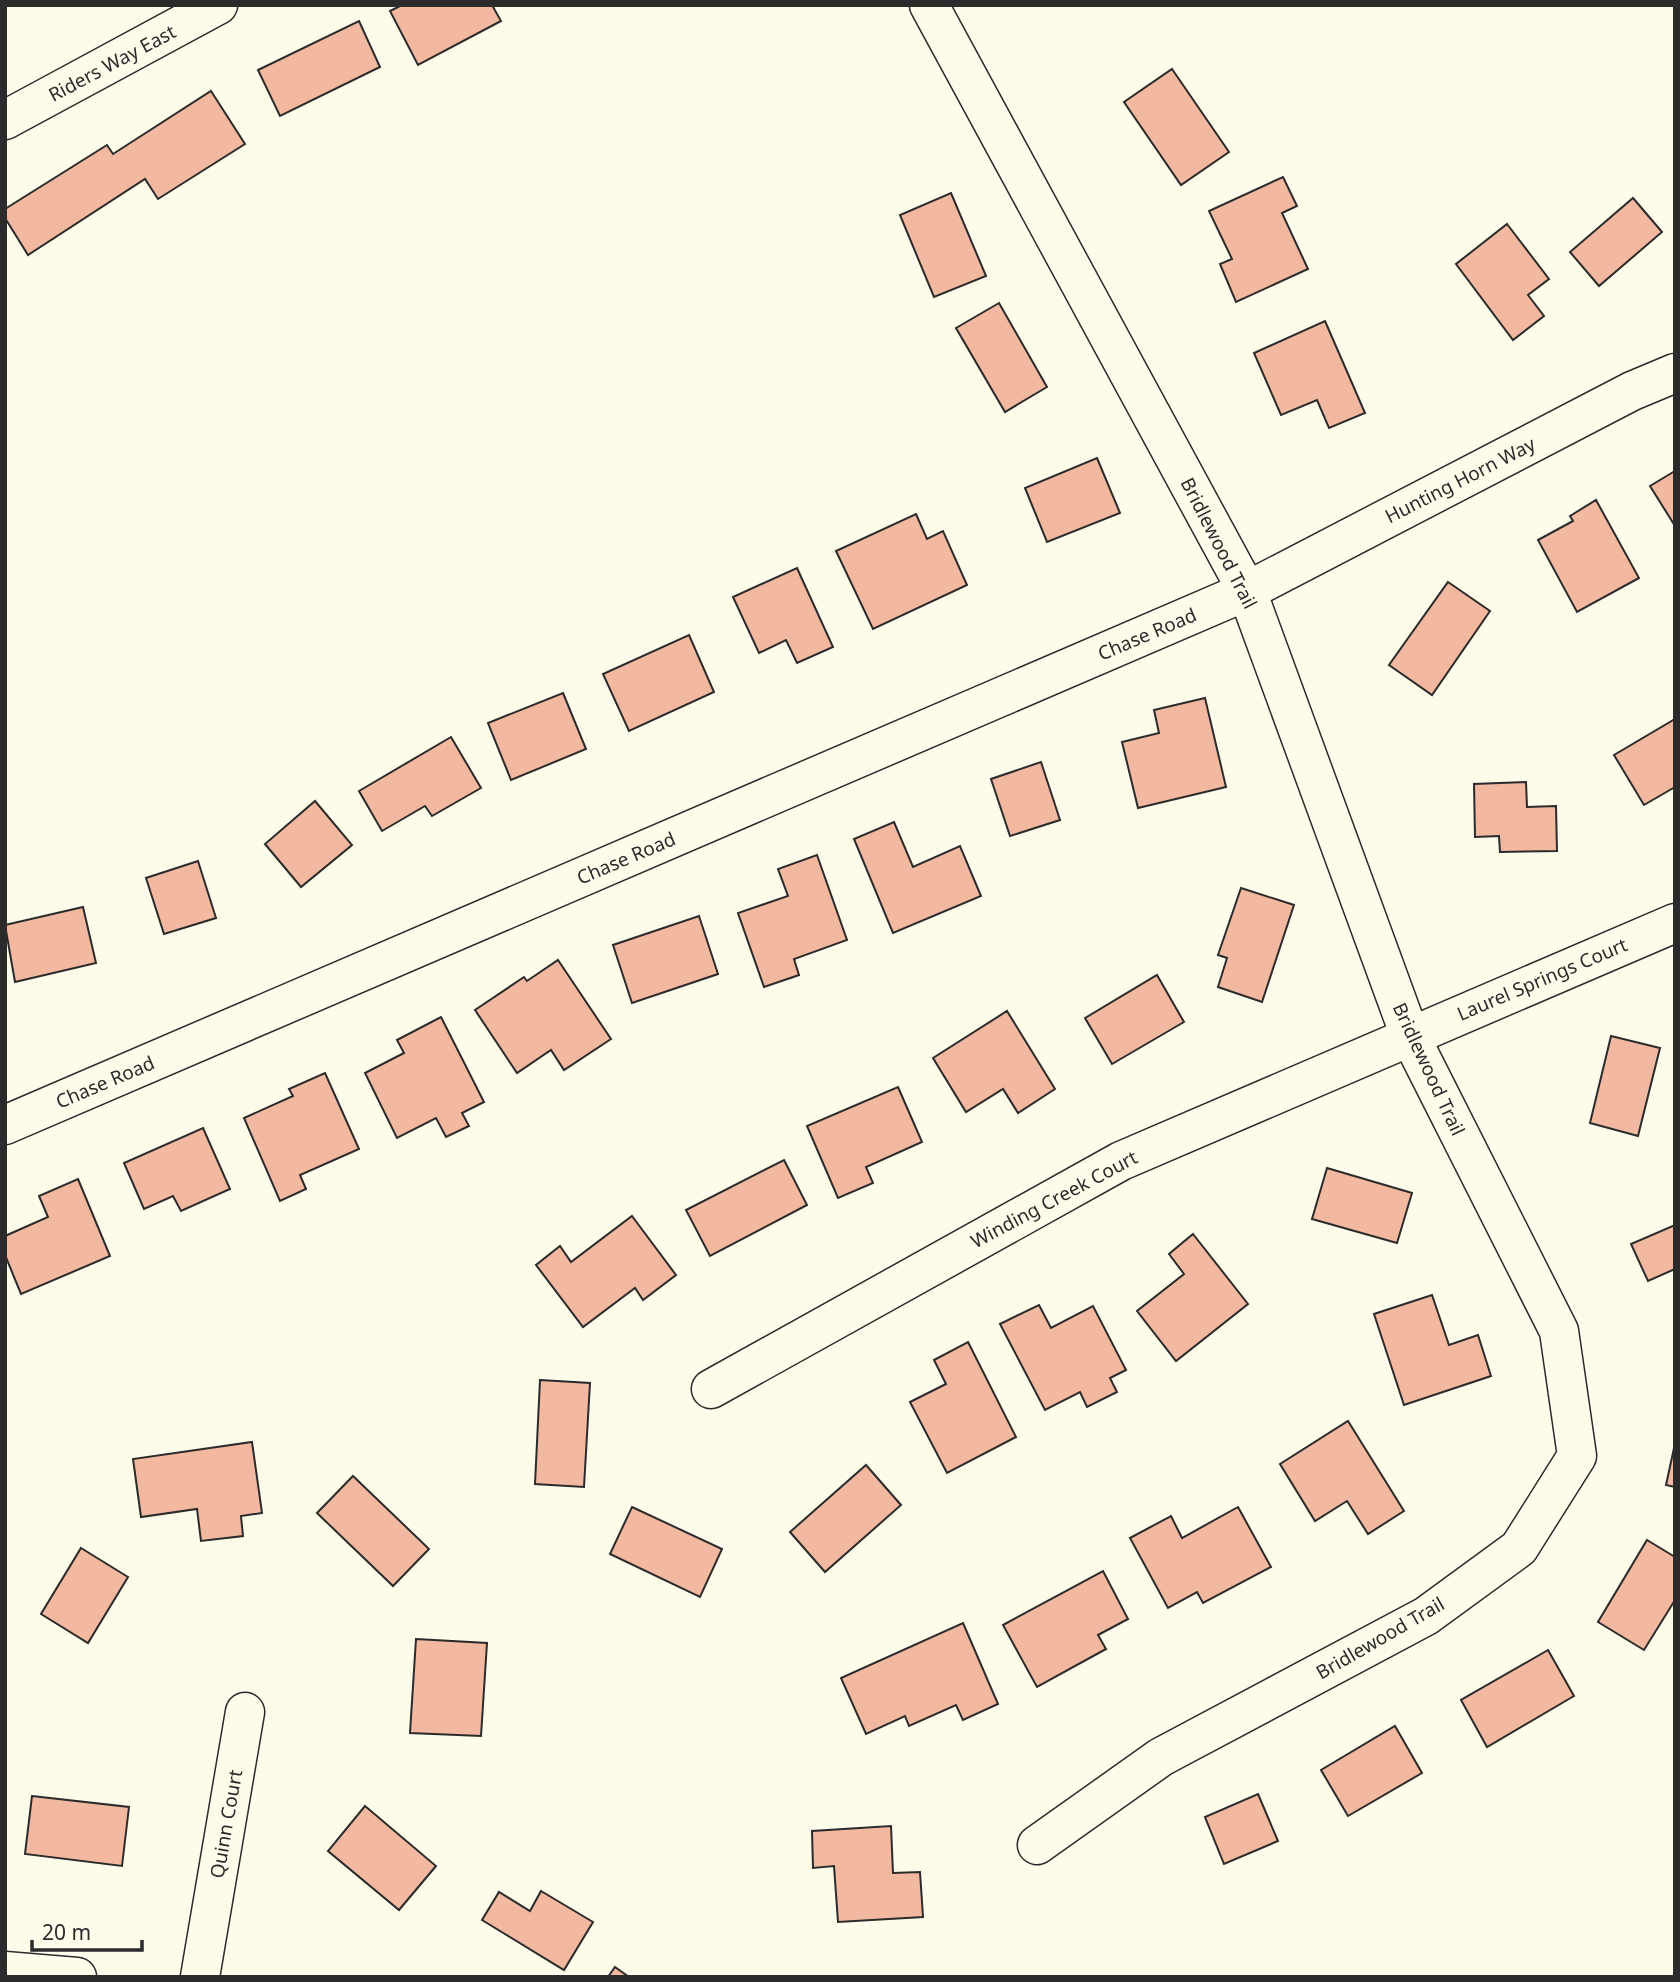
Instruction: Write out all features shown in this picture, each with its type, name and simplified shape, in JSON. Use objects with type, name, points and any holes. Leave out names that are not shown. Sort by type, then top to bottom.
[{"type":"street","name":"Riders Way East","points":[[5,120],[218,5]]},
{"type":"street","name":"Bridlewood Trail","points":[[929,5],[1247,591],[1410,1036],[1559,1331],[1577,1456],[1519,1548],[1447,1601],[1426,1616],[1161,1757],[1037,1845]]},
{"type":"street","name":"Hunting Horn Way","points":[[1247,591],[1632,391],[1675,373]]},
{"type":"street","name":"Chase Road","points":[[5,1125],[1247,591]]},
{"type":"street","name":"Laurel Springs Court","points":[[1410,1036],[1675,923]]},
{"type":"street","name":"Winding Creek Court","points":[[711,1389],[1121,1161],[1410,1036]]},
{"type":"street","name":"Quinn Court","points":[[200,1977],[246,1712]]},
{"type":"street","points":[[5,1970],[77,1977]]},
{"type":"building","points":[[402,5],[492,5],[501,21],[418,65],[390,11]]},
{"type":"building","points":[[359,21],[380,67],[280,116],[258,70]]},
{"type":"building","points":[[1172,69],[1229,152],[1181,185],[1124,102]]},
{"type":"building","points":[[211,91],[245,144],[158,199],[145,179],[28,255],[5,218],[5,209],[107,145],[113,154]]},
{"type":"building","points":[[1283,177],[1297,206],[1282,213],[1308,269],[1236,302],[1220,264],[1232,259],[1209,211]]},
{"type":"building","points":[[951,193],[986,276],[934,297],[900,215]]},
{"type":"building","points":[[1633,198],[1662,232],[1599,286],[1570,252]]},
{"type":"building","points":[[1507,224],[1549,279],[1528,295],[1544,316],[1513,340],[1456,264]]},
{"type":"building","points":[[999,303],[1047,387],[1005,412],[956,328]]},
{"type":"building","points":[[1325,321],[1365,413],[1329,428],[1317,400],[1281,415],[1254,353]]},
{"type":"building","points":[[1097,458],[1120,513],[1047,542],[1025,488]]},
{"type":"building","points":[[1675,471],[1675,526],[1650,486]]},
{"type":"building","points":[[1596,500],[1639,578],[1577,612],[1538,540],[1573,521],[1570,516]]},
{"type":"building","points":[[916,514],[927,539],[943,531],[967,585],[873,629],[836,551]]},
{"type":"building","points":[[797,568],[833,647],[797,663],[786,640],[759,653],[733,597]]},
{"type":"building","points":[[1448,582],[1490,611],[1432,695],[1389,665]]},
{"type":"building","points":[[689,635],[714,692],[629,731],[603,674]]},
{"type":"building","points":[[563,693],[586,749],[511,780],[488,723]]},
{"type":"building","points":[[1205,698],[1226,787],[1138,808],[1122,742],[1159,733],[1154,710]]},
{"type":"building","points":[[1675,719],[1675,787],[1644,805],[1614,755]]},
{"type":"building","points":[[451,737],[481,788],[432,816],[425,806],[382,831],[359,791]]},
{"type":"building","points":[[1041,762],[1060,820],[1010,836],[991,779]]},
{"type":"building","points":[[1526,782],[1527,807],[1556,806],[1557,851],[1500,852],[1499,836],[1475,837],[1474,784]]},
{"type":"building","points":[[315,801],[352,845],[301,887],[265,844]]},
{"type":"building","points":[[894,822],[913,867],[960,846],[981,896],[893,933],[854,839]]},
{"type":"building","points":[[817,855],[847,940],[794,959],[799,975],[764,987],[738,913],[788,896],[778,869]]},
{"type":"building","points":[[198,861],[216,918],[164,934],[146,878]]},
{"type":"building","points":[[1241,888],[1294,905],[1262,1002],[1218,987],[1227,958],[1218,955]]},
{"type":"building","points":[[83,907],[96,963],[15,982],[5,925]]},
{"type":"building","points":[[699,916],[718,974],[632,1003],[613,945]]},
{"type":"building","points":[[558,960],[611,1039],[564,1070],[551,1050],[517,1073],[475,1010],[524,977],[527,981]]},
{"type":"building","points":[[1157,975],[1184,1022],[1112,1064],[1085,1018]]},
{"type":"building","points":[[1007,1011],[1055,1089],[1018,1113],[1003,1089],[966,1112],[933,1058]]},
{"type":"building","points":[[441,1017],[484,1102],[462,1113],[469,1126],[446,1137],[436,1118],[397,1138],[365,1073],[404,1053],[397,1040]]},
{"type":"building","points":[[1611,1036],[1660,1048],[1638,1136],[1590,1123]]},
{"type":"building","points":[[325,1073],[359,1149],[300,1175],[306,1189],[280,1201],[244,1118],[293,1096],[289,1089]]},
{"type":"building","points":[[898,1087],[922,1142],[866,1167],[873,1183],[838,1198],[807,1126]]},
{"type":"building","points":[[203,1128],[230,1189],[181,1211],[173,1196],[144,1209],[124,1163]]},
{"type":"building","points":[[784,1160],[807,1205],[710,1256],[686,1210]]},
{"type":"building","points":[[1327,1168],[1412,1193],[1397,1243],[1312,1219]]},
{"type":"building","points":[[78,1179],[110,1256],[21,1294],[5,1255],[5,1236],[48,1217],[39,1196]]},
{"type":"building","points":[[632,1216],[676,1275],[643,1300],[635,1288],[583,1327],[536,1265],[560,1246],[571,1262]]},
{"type":"building","points":[[1675,1225],[1675,1269],[1648,1281],[1631,1244]]},
{"type":"building","points":[[1193,1234],[1248,1304],[1176,1361],[1137,1311],[1184,1274],[1169,1254]]},
{"type":"building","points":[[1432,1295],[1449,1345],[1478,1335],[1491,1376],[1404,1405],[1374,1314]]},
{"type":"building","points":[[1039,1305],[1051,1328],[1093,1306],[1126,1370],[1110,1378],[1117,1392],[1087,1407],[1080,1392],[1045,1410],[1000,1324]]},
{"type":"building","points":[[968,1342],[1016,1437],[947,1473],[910,1402],[946,1384],[934,1360]]},
{"type":"building","points":[[540,1380],[590,1383],[584,1487],[535,1484]]},
{"type":"building","points":[[1348,1421],[1404,1511],[1368,1534],[1347,1501],[1315,1521],[1280,1464]]},
{"type":"building","points":[[252,1442],[262,1513],[241,1516],[243,1536],[201,1541],[197,1509],[141,1517],[133,1459]]},
{"type":"building","points":[[1675,1448],[1675,1487],[1666,1485]]},
{"type":"building","points":[[866,1465],[901,1505],[825,1572],[790,1532]]},
{"type":"building","points":[[353,1476],[429,1549],[393,1586],[317,1513]]},
{"type":"building","points":[[632,1507],[722,1549],[700,1597],[610,1554]]},
{"type":"building","points":[[1238,1507],[1271,1567],[1203,1603],[1197,1592],[1168,1608],[1130,1538],[1171,1516],[1182,1538]]},
{"type":"building","points":[[1647,1540],[1675,1557],[1675,1600],[1644,1650],[1598,1622]]},
{"type":"building","points":[[81,1548],[128,1577],[88,1643],[41,1614]]},
{"type":"building","points":[[1103,1571],[1128,1619],[1098,1635],[1106,1649],[1037,1687],[1003,1625]]},
{"type":"building","points":[[963,1623],[998,1704],[963,1720],[956,1705],[909,1726],[905,1716],[866,1734],[841,1678]]},
{"type":"building","points":[[416,1639],[487,1643],[481,1736],[410,1733]]},
{"type":"building","points":[[1548,1650],[1574,1696],[1487,1747],[1461,1700]]},
{"type":"building","points":[[1395,1726],[1422,1773],[1348,1816],[1321,1770]]},
{"type":"building","points":[[1258,1794],[1278,1841],[1224,1864],[1205,1817]]},
{"type":"building","points":[[32,1796],[129,1807],[122,1866],[25,1854]]},
{"type":"building","points":[[365,1806],[436,1866],[399,1910],[328,1851]]},
{"type":"building","points":[[891,1826],[893,1873],[920,1872],[923,1917],[838,1922],[834,1866],[813,1868],[812,1831]]},
{"type":"building","points":[[541,1891],[593,1922],[564,1970],[482,1920],[499,1892],[530,1911]]},
{"type":"building","points":[[615,1967],[629,1977],[608,1977]]}]
